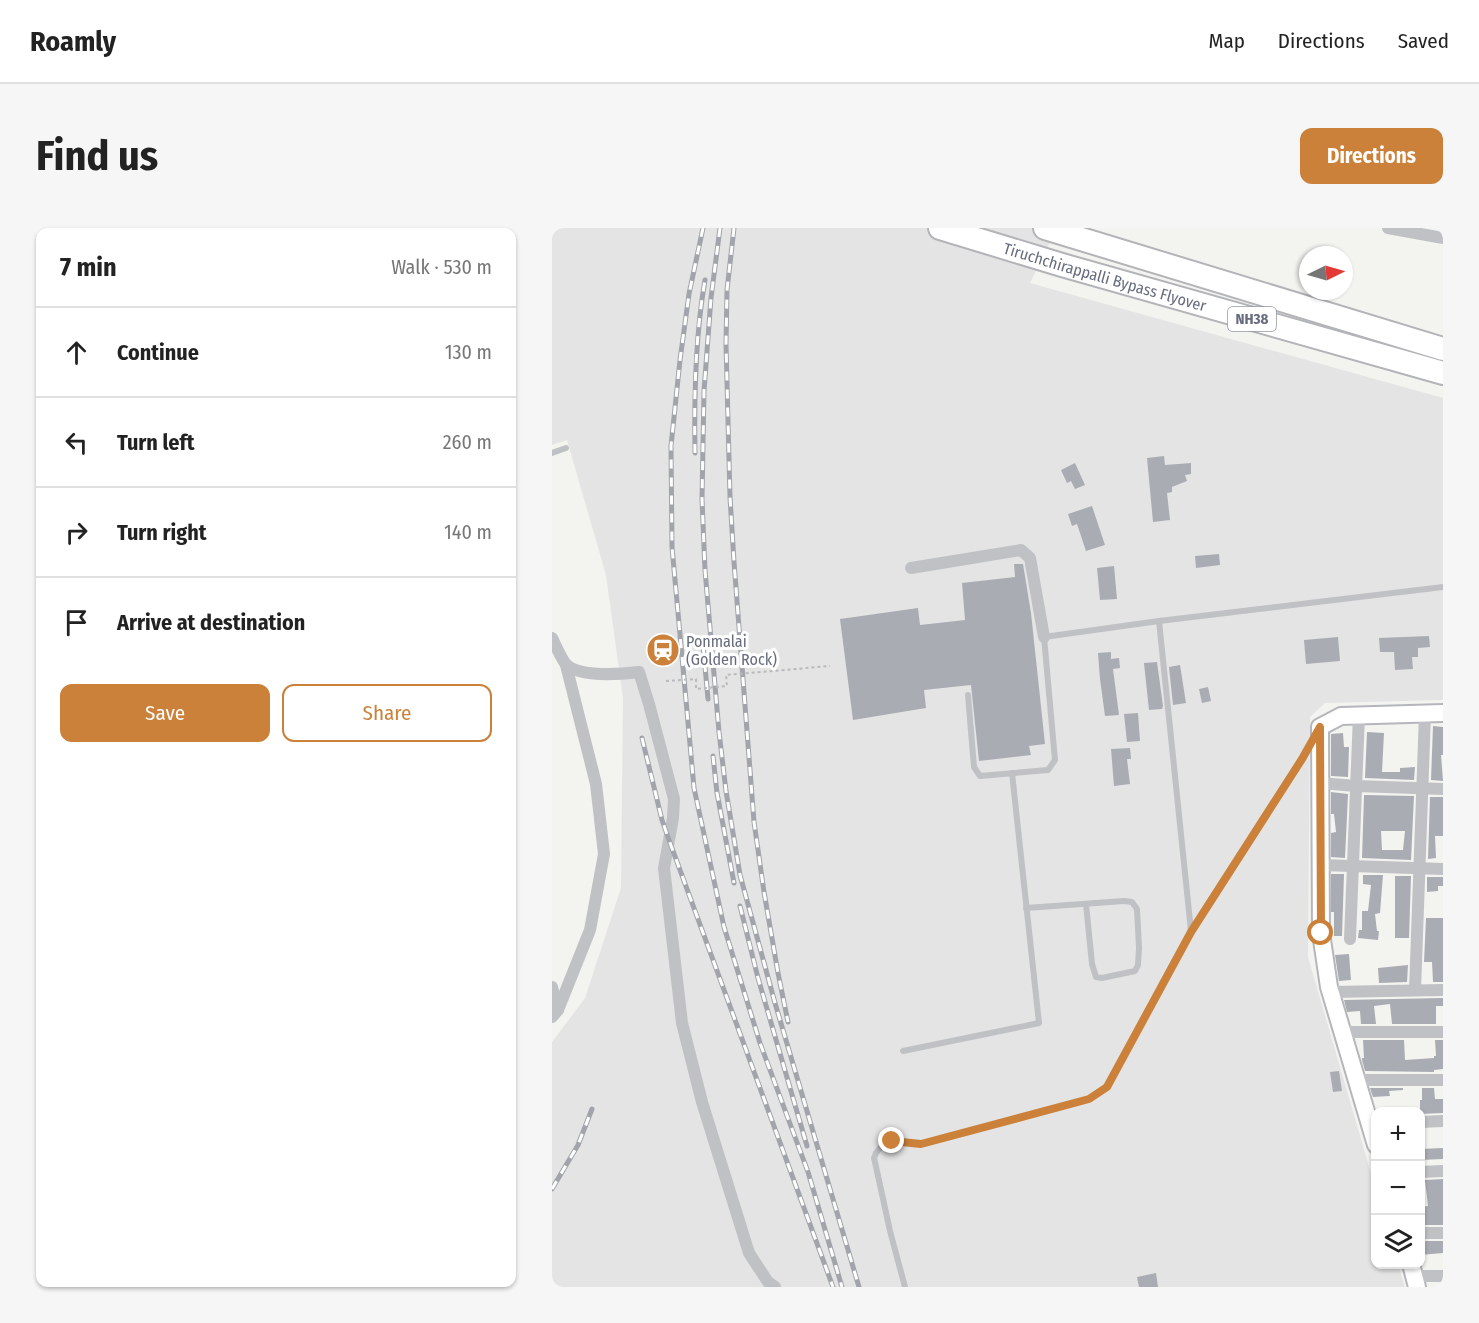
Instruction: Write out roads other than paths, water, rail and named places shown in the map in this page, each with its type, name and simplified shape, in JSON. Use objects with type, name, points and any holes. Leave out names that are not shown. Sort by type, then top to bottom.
[{"type":"highway","name":"Tiruchchirappalli Bypass Flyover","points":[[940,228],[1443,373]]},
{"type":"highway","name":"Tiruchchirappalli Bypass Flyover","points":[[1045,228],[1443,349]]},
{"type":"street","points":[[1388,228],[1443,238]]},
{"type":"street","points":[[911,568],[1021,550],[1030,558],[1044,637]]},
{"type":"street","points":[[552,638],[566,665],[596,784],[604,854],[590,930],[555,1014]]},
{"type":"street","points":[[566,665],[583,672],[604,674],[639,672],[674,799],[664,868],[682,1023],[702,1102],[749,1253],[768,1282],[775,1287]]},
{"type":"street","points":[[1371,1120],[1356,1080],[1330,992],[1321,933],[1320,727],[1341,716],[1443,713]]},
{"type":"street","points":[[1414,990],[1425,714]]},
{"type":"street","points":[[1350,939],[1359,715]]},
{"type":"street","points":[[1320,783],[1443,789]]},
{"type":"street","points":[[1321,865],[1443,869]]},
{"type":"street","points":[[552,987],[555,1014]]},
{"type":"street","points":[[1330,992],[1443,990]]},
{"type":"street","points":[[1342,1032],[1443,1032]]},
{"type":"street","points":[[1356,1080],[1443,1080]]},
{"type":"street","points":[[1425,1122],[1443,1122]]},
{"type":"street","points":[[1425,1172],[1443,1171]]},
{"type":"street","points":[[1425,1233],[1443,1233]]},
{"type":"street","points":[[1414,1276],[1443,1276]]},
{"type":"lane","points":[[552,453],[566,448]]},
{"type":"lane","points":[[968,695],[974,767],[980,776],[1048,770],[1055,760],[1044,637],[1443,587]]},
{"type":"lane","points":[[1159,621],[1191,932]]},
{"type":"lane","points":[[905,1287],[874,1158],[880,1147],[892,1141],[921,1144],[1089,1099],[1107,1087],[1191,932],[1302,759],[1320,727]]},
{"type":"lane","points":[[903,1051],[1039,1023],[1012,773]]},
{"type":"lane","points":[[1026,908],[1124,901],[1132,902],[1136,905],[1139,948],[1138,965],[1135,971],[1102,978],[1096,977],[1092,964],[1086,904]]},
{"type":"railway","points":[[703,228],[689,294],[671,446],[672,547],[694,788],[724,927],[760,1043],[808,1172],[842,1287]]},
{"type":"railway","points":[[720,228],[711,298],[704,391],[702,499],[705,570],[726,791],[740,875],[775,1003],[859,1287]]},
{"type":"railway","points":[[734,228],[727,290],[726,344],[734,562],[754,822],[764,892],[788,1022]]},
{"type":"railway","points":[[695,453],[696,366],[705,280]]},
{"type":"railway","points":[[703,645],[708,699]]},
{"type":"railway","points":[[642,738],[662,820],[833,1287]]},
{"type":"railway","points":[[713,756],[717,793],[734,883]]},
{"type":"railway","points":[[740,906],[758,978],[807,1146]]},
{"type":"railway","points":[[552,1189],[578,1145],[592,1109]]},
{"type":"place","name":"Ponmalai (Golden Rock)","points":[[663,650]]}]
